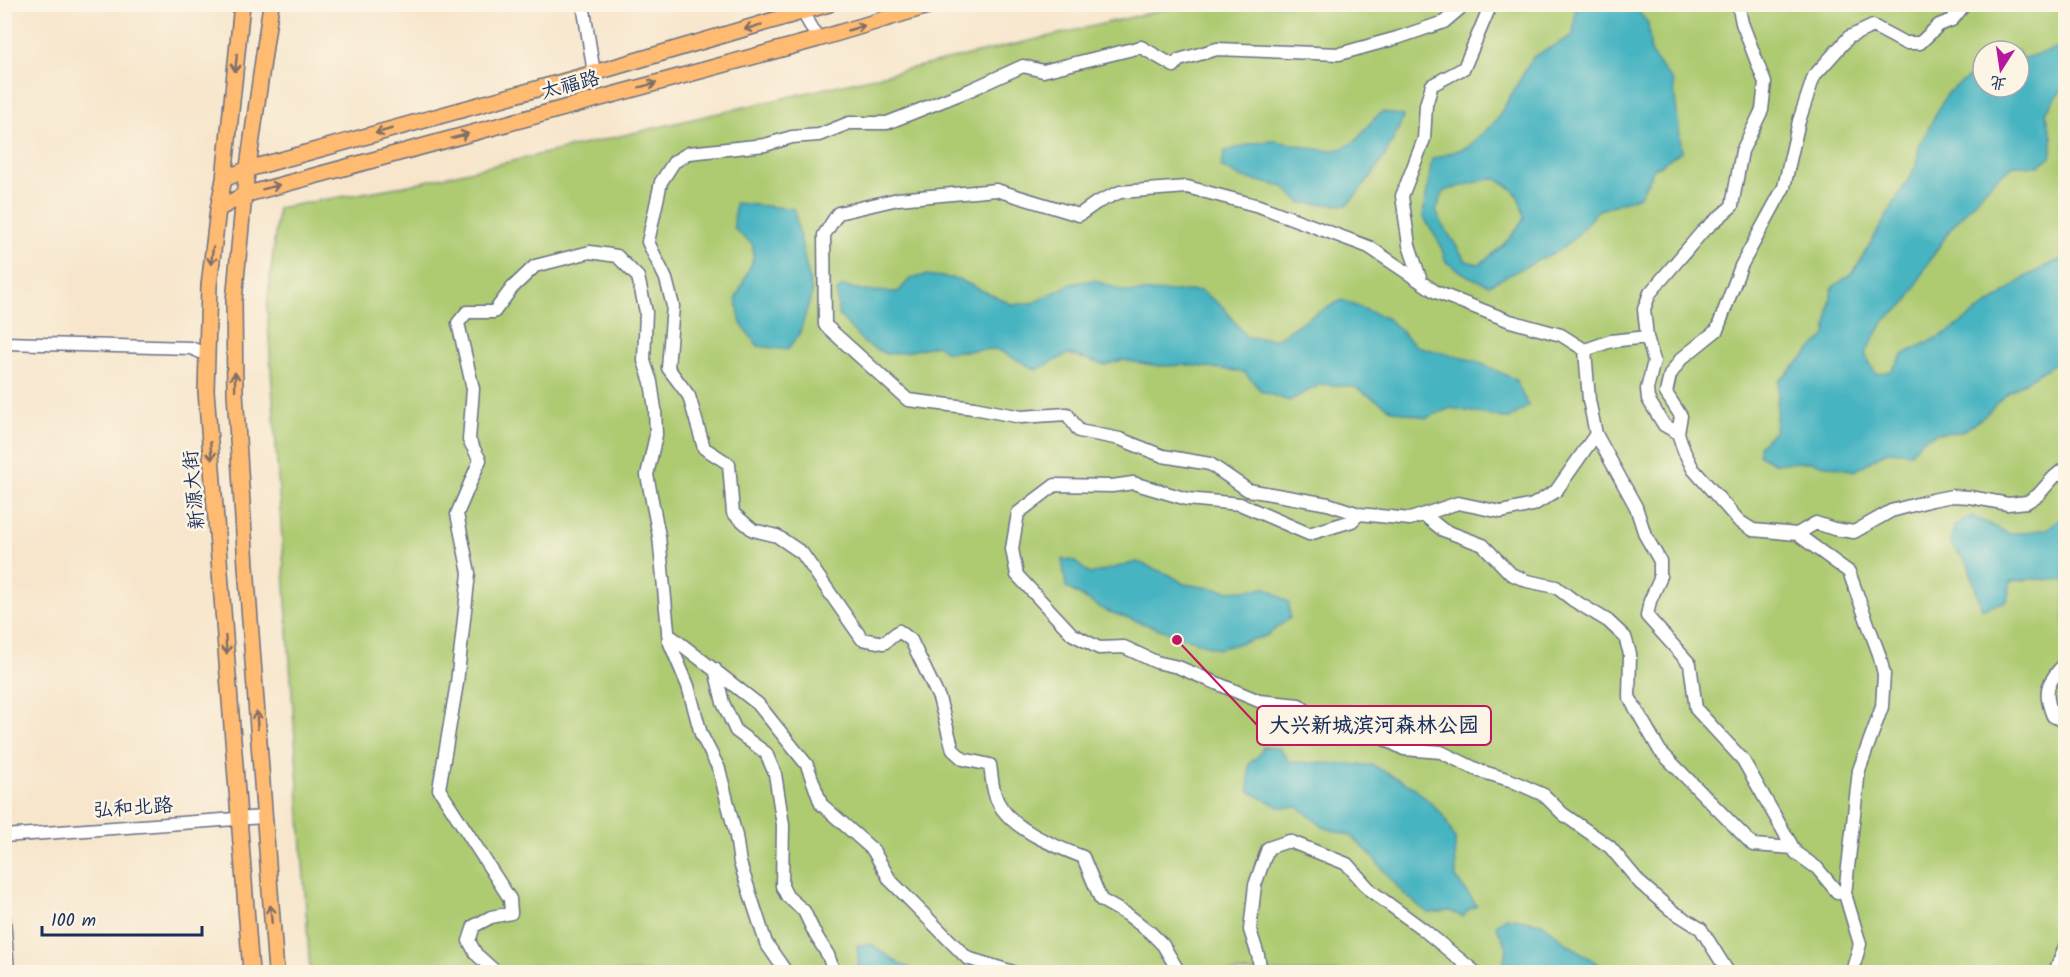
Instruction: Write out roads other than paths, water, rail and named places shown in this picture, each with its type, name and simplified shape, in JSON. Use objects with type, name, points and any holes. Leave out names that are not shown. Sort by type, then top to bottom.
[{"type":"main road","name":"新源大街","points":[[242,4],[224,179],[209,286],[206,391],[251,972]]},
{"type":"main road","points":[[271,4],[244,195],[234,300],[235,392],[263,818],[276,972]]},
{"type":"main road","name":"太福路","points":[[224,179],[248,169],[594,73],[803,8],[830,4]]},
{"type":"main road","name":"太福路","points":[[218,209],[244,195],[818,39],[935,4]]},
{"type":"street","points":[[583,4],[594,73]]},
{"type":"street","points":[[1179,972],[1163,945],[1151,933],[1128,915],[1101,900],[1083,857],[1045,842],[1006,815],[996,800],[990,765],[963,759],[953,750],[939,698],[911,640],[899,631],[884,643],[862,639],[802,553],[777,536],[753,530],[733,513],[729,464],[704,448],[689,396],[668,368],[673,306],[666,279],[648,242],[661,182],[674,162],[689,153],[765,145],[792,137],[819,135],[849,123],[887,123],[1023,66],[1043,70],[1141,47],[1174,66],[1179,60],[1217,49],[1339,54],[1444,22],[1465,4]]},
{"type":"street","points":[[1421,281],[1409,245],[1402,196],[1424,138],[1426,105],[1432,86],[1464,68],[1491,4]]},
{"type":"street","points":[[1678,433],[1665,425],[1648,399],[1647,388],[1654,361],[1647,337],[1644,309],[1650,292],[1702,232],[1732,206],[1742,152],[1762,110],[1765,82],[1742,22],[1738,4]]},
{"type":"street","points":[[1852,972],[1860,944],[1845,894],[1859,770],[1882,706],[1884,674],[1849,572],[1797,534],[1753,530],[1739,520],[1693,469],[1678,433],[1681,416],[1666,393],[1670,375],[1681,359],[1717,330],[1741,266],[1784,187],[1799,121],[1814,76],[1849,37],[1873,26],[1905,43],[1920,43],[1939,25],[1952,20],[1965,4]]},
{"type":"street","points":[[803,8],[818,39]]},
{"type":"street","points":[[1596,434],[1556,491],[1533,505],[1501,512],[1458,503],[1410,519],[1359,514],[1328,504],[1248,490],[1210,464],[1163,456],[1120,439],[1079,431],[1067,414],[1021,417],[974,408],[908,400],[825,325],[824,235],[838,213],[898,199],[996,190],[1079,215],[1095,203],[1120,192],[1187,187],[1259,206],[1369,246],[1436,292],[1510,321],[1561,335],[1585,350],[1611,342],[1647,337]]},
{"type":"street","points":[[496,972],[476,954],[469,940],[474,926],[491,917],[511,913],[510,899],[439,789],[457,683],[469,573],[457,514],[480,460],[469,440],[473,389],[458,323],[467,312],[494,312],[512,288],[536,266],[590,252],[617,256],[638,277],[646,312],[644,361],[651,382],[655,409],[656,435],[647,475],[659,536],[669,641],[688,686],[701,734],[718,769],[736,836],[740,863],[766,943],[786,972]]},
{"type":"street","points":[[4,343],[191,348],[207,355]]},
{"type":"street","points":[[1585,350],[1588,400],[1596,434],[1636,507],[1646,535],[1660,561],[1660,579],[1650,601],[1647,616],[1689,664],[1696,709],[1743,760],[1796,853],[1817,868],[1837,892],[1845,894]]},
{"type":"street","points":[[1797,534],[1816,523],[1854,532],[1891,511],[1952,496],[2008,504],[2027,502],[2038,495],[2066,467]]},
{"type":"street","points":[[1359,514],[1352,521],[1309,534],[1240,504],[1187,499],[1133,483],[1112,486],[1055,485],[1018,513],[1012,549],[1017,574],[1044,605],[1072,634],[1099,648],[1124,647],[1156,662],[1178,667],[1259,701],[1299,705],[1323,725],[1359,726],[1404,749],[1441,752],[1480,771],[1510,780],[1544,795],[1563,814],[1610,846],[1641,883],[1671,910],[1701,929],[1728,972]]},
{"type":"street","points":[[1424,515],[1443,530],[1483,545],[1511,574],[1527,581],[1556,587],[1608,621],[1625,637],[1630,654],[1629,697],[1660,751],[1753,844],[1793,848]]},
{"type":"street","points":[[668,634],[758,704],[807,765],[821,804],[873,850],[890,880],[967,958],[1013,972]]},
{"type":"street","points":[[2066,662],[2050,681],[2046,699],[2053,716],[2066,722]]},
{"type":"street","points":[[715,669],[723,703],[736,731],[766,753],[775,774],[783,825],[782,886],[787,896],[804,911],[828,955],[834,972]]},
{"type":"street","name":"弘和北路","points":[[4,836],[263,818]]},
{"type":"street","points":[[1260,972],[1258,955],[1250,930],[1255,885],[1268,848],[1289,841],[1347,864],[1371,891],[1475,972]]},
{"type":"street","points":[[4,918],[8,972]]},
{"type":"street","points":[[2055,972],[2066,944]]},
{"type":"water","points":[[1576,5],[1633,5],[1648,23],[1651,54],[1673,82],[1682,151],[1654,169],[1640,196],[1597,211],[1563,248],[1489,285],[1468,276],[1446,262],[1440,244],[1423,216],[1432,159],[1468,147],[1496,121],[1533,57],[1573,35]],"holes":[[[1492,178],[1506,184],[1515,192],[1521,204],[1524,219],[1504,244],[1479,264],[1466,261],[1436,211],[1444,191]]]},
{"type":"water","points":[[2065,47],[2065,85],[2046,112],[2052,137],[2052,155],[2039,166],[2014,165],[1992,182],[1951,228],[1927,265],[1907,303],[1884,321],[1865,354],[1876,374],[1891,371],[1904,354],[1950,331],[2027,276],[2065,257],[2065,349],[2060,360],[2008,393],[1981,419],[1961,432],[1937,433],[1923,439],[1911,453],[1887,451],[1855,471],[1811,462],[1774,463],[1759,455],[1759,446],[1775,431],[1779,381],[1826,335],[1832,288],[1854,271],[1885,219],[1917,164],[1919,146],[1948,92],[1971,76],[1971,99],[2031,99],[2031,56]]},
{"type":"water","points":[[1383,112],[1404,116],[1380,163],[1347,205],[1301,203],[1284,187],[1240,177],[1221,167],[1225,151],[1260,142],[1281,142],[1324,150],[1344,147],[1354,142]]},
{"type":"water","points":[[735,203],[794,209],[812,293],[799,335],[787,350],[758,346],[741,324],[736,298],[753,260],[753,245],[734,229]]},
{"type":"water","points":[[926,275],[958,279],[1013,305],[1035,302],[1071,284],[1094,280],[1125,292],[1201,291],[1223,307],[1246,337],[1276,339],[1311,316],[1342,300],[1388,319],[1416,346],[1475,361],[1515,379],[1528,406],[1509,419],[1451,408],[1426,418],[1393,410],[1355,387],[1321,384],[1289,401],[1261,391],[1244,372],[1190,365],[1159,366],[1122,360],[1105,365],[1068,354],[1037,370],[996,349],[946,352],[937,345],[886,354],[865,344],[838,314],[837,292],[842,286],[866,291],[898,292],[910,279]]},
{"type":"water","points":[[2065,514],[2065,580],[2011,581],[2007,601],[1982,609],[1968,564],[1950,544],[1954,526],[1972,516],[2010,534],[2047,529]]},
{"type":"water","points":[[1062,559],[1074,561],[1090,574],[1137,562],[1170,575],[1184,584],[1229,591],[1267,588],[1289,603],[1290,618],[1266,636],[1218,649],[1104,610],[1066,587]]},
{"type":"water","points":[[1263,747],[1279,748],[1290,762],[1372,765],[1415,788],[1443,815],[1455,839],[1456,878],[1477,906],[1468,910],[1463,917],[1450,911],[1428,913],[1404,894],[1369,853],[1351,836],[1323,827],[1298,807],[1279,807],[1249,791],[1249,764],[1260,754]]},
{"type":"water","points":[[1506,917],[1542,923],[1569,945],[1603,967],[1604,972],[1505,972],[1502,967],[1507,948],[1496,925]]},
{"type":"water","points":[[871,944],[900,964],[920,972],[859,972],[857,945]]},
{"type":"place","name":"大兴新城滨河森林公园","points":[[1177,640]]}]
